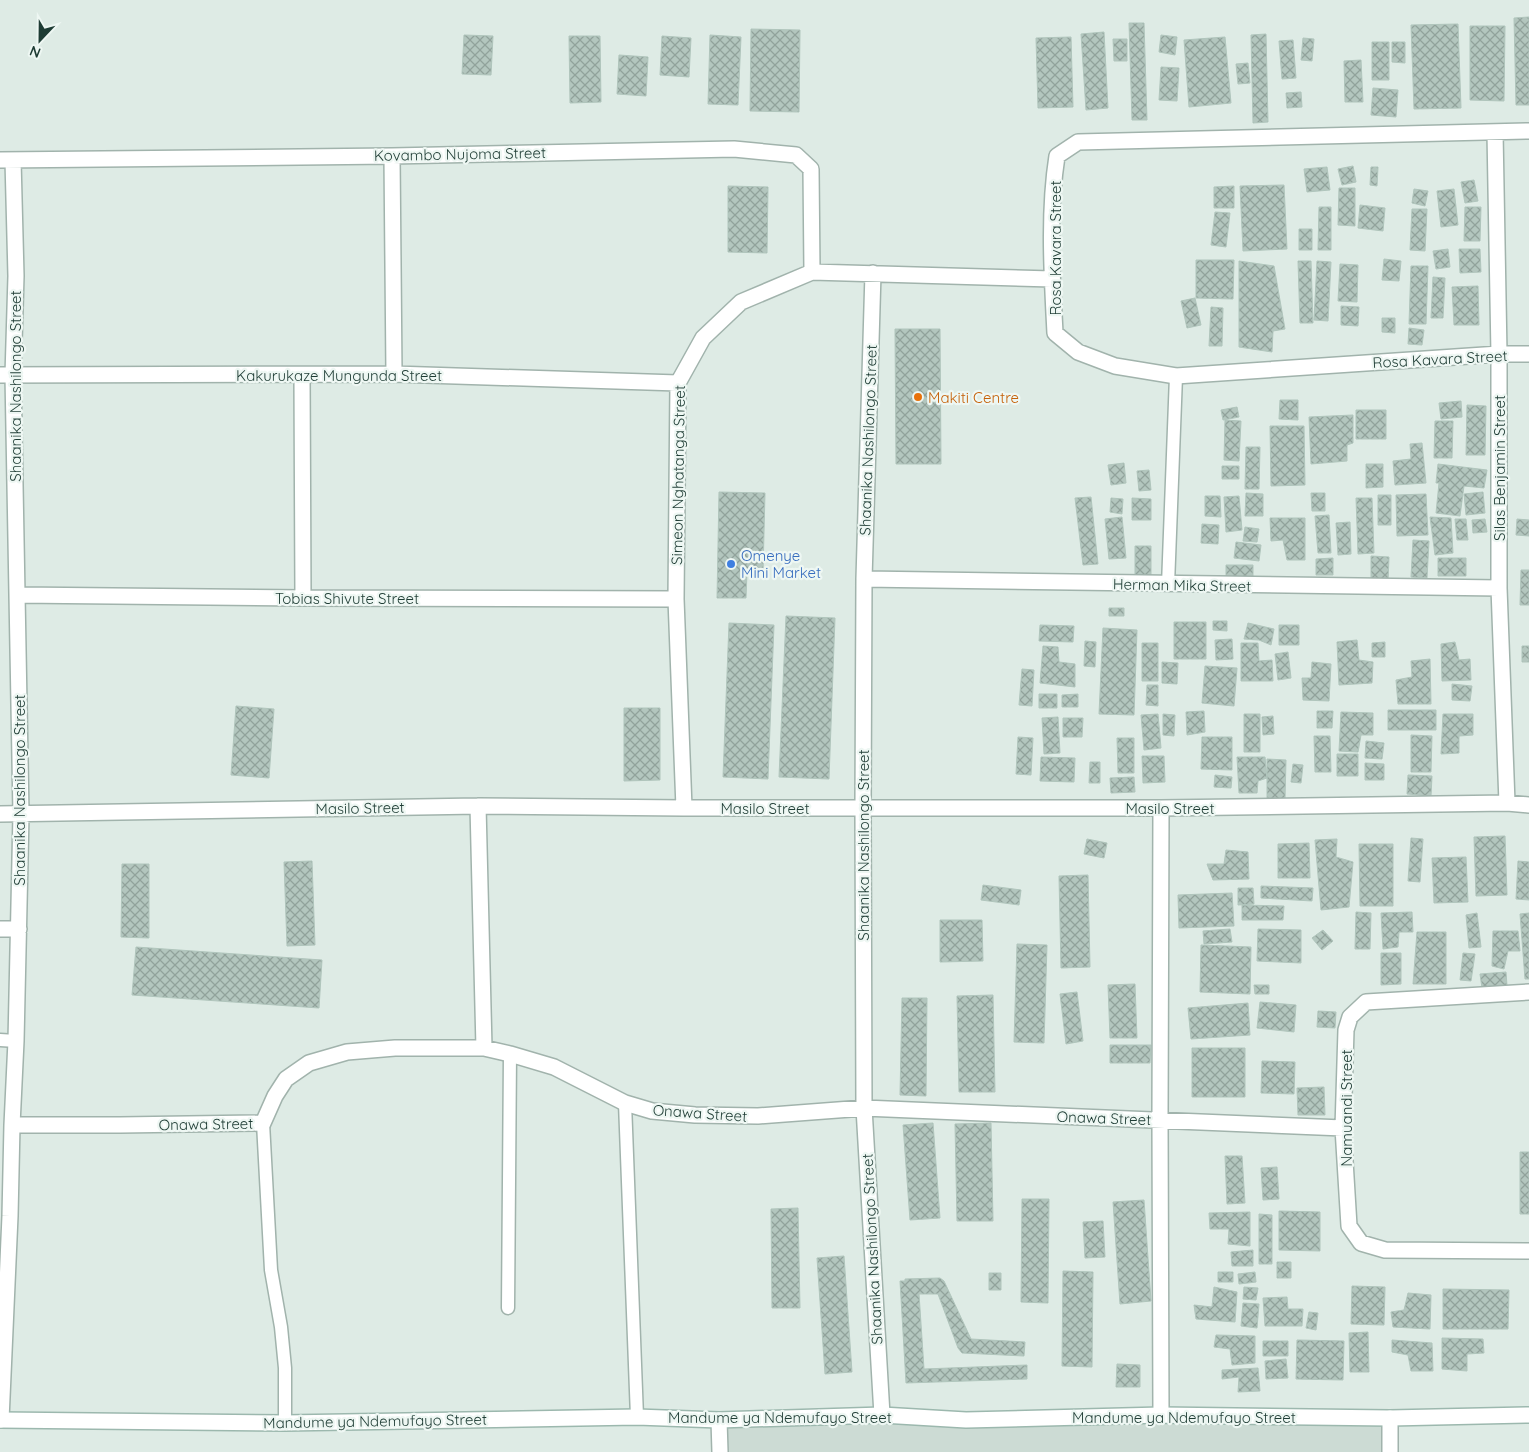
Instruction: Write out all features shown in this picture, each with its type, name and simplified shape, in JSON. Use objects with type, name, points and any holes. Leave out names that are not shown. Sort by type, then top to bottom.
[{"type":"street","name":"Rosa Kavara Street","points":[[1529,131],[1078,142],[1057,156],[1053,182],[1052,279],[1055,333],[1078,352],[1115,366],[1176,376],[1499,354],[1529,354]]},
{"type":"street","name":"Silas Benjamin Street","points":[[1495,132],[1499,354],[1499,588],[1507,803]]},
{"type":"street","name":"Kovambo Nujoma Street","points":[[6,160],[392,156],[734,149],[796,154],[812,169],[812,272]]},
{"type":"street","points":[[392,156],[394,374]]},
{"type":"street","name":"Shaanika Nashilongo Street","points":[[0,1420],[5,1216],[16,1041],[21,814],[18,595],[6,375],[16,276],[6,160]]},
{"type":"street","name":"Simeon Nghatanga Street","points":[[684,808],[676,599],[678,383],[703,338],[741,302],[812,272],[1052,279]]},
{"type":"street","name":"Shaanika Nashilongo Street","points":[[873,273],[864,579],[864,1108],[882,1416]]},
{"type":"street","points":[[302,374],[303,598]]},
{"type":"street","name":"Kakurukaze Mungunda Street","points":[[6,375],[394,374],[678,383]]},
{"type":"street","name":"Herman Mika Street","points":[[864,579],[1499,588]]},
{"type":"street","name":"Tobias Shivute Street","points":[[18,595],[676,599]]},
{"type":"street","name":"Masilo Street","points":[[0,814],[478,806],[1162,808],[1507,803],[1529,805]]},
{"type":"street","points":[[478,806],[484,1048]]},
{"type":"street","points":[[1161,1415],[1162,808]]},
{"type":"street","points":[[0,930],[19,929]]},
{"type":"street","name":"Namuandi Street","points":[[1529,992],[1366,1002],[1350,1016],[1346,1030],[1342,1128],[1349,1226],[1361,1243],[1385,1250],[1529,1251]]},
{"type":"street","name":"Onawa Street","points":[[12,1125],[263,1123],[275,1096],[286,1079],[309,1064],[347,1052],[395,1048],[484,1048],[554,1067],[625,1103],[652,1111],[695,1115],[758,1116],[864,1108],[1342,1128]]},
{"type":"street","name":"Mandume ya Ndemufayo Street","points":[[0,1420],[285,1423],[637,1417],[719,1420],[882,1416],[966,1420],[1161,1415],[1390,1418],[1529,1416]]},
{"type":"street","points":[[1390,1418],[1390,1452]]},
{"type":"street","points":[[719,1420],[720,1452]]},
{"type":"lane","points":[[1168,584],[1176,376]]},
{"type":"lane","points":[[0,1040],[16,1041]]},
{"type":"lane","points":[[508,1308],[510,1054]]},
{"type":"lane","points":[[625,1103],[637,1417]]},
{"type":"lane","points":[[263,1123],[272,1270],[285,1368],[285,1423]]},
{"type":"shaded area","points":[[1390,1418],[1390,1452],[720,1452],[719,1420]]},
{"type":"building","points":[[1529,17],[1529,105],[1516,105],[1514,18]]},
{"type":"building","points":[[1129,23],[1144,23],[1147,120],[1132,120]]},
{"type":"building","points":[[1458,24],[1461,108],[1414,109],[1411,25]]},
{"type":"building","points":[[1470,26],[1505,26],[1504,101],[1470,100]]},
{"type":"building","points":[[751,29],[800,30],[799,112],[750,111]]},
{"type":"building","points":[[1104,32],[1108,108],[1086,110],[1081,34]]},
{"type":"building","points":[[1266,34],[1268,122],[1253,123],[1251,35]]},
{"type":"building","points":[[464,35],[493,36],[491,75],[462,74]]},
{"type":"building","points":[[710,35],[741,37],[738,105],[708,104]]},
{"type":"building","points":[[1161,35],[1177,37],[1175,55],[1159,52]]},
{"type":"building","points":[[569,36],[600,36],[601,102],[570,103]]},
{"type":"building","points":[[662,36],[691,38],[689,77],[660,75]]},
{"type":"building","points":[[1071,37],[1073,107],[1038,108],[1036,38]]},
{"type":"building","points":[[1225,37],[1231,103],[1189,107],[1184,40]]},
{"type":"building","points":[[1303,38],[1314,39],[1312,61],[1301,60]]},
{"type":"building","points":[[1113,39],[1127,39],[1127,61],[1114,61]]},
{"type":"building","points":[[1293,40],[1296,78],[1282,79],[1279,41]]},
{"type":"building","points":[[1372,42],[1389,42],[1389,80],[1372,80]]},
{"type":"building","points":[[1392,42],[1405,42],[1405,63],[1392,62]]},
{"type":"building","points":[[619,55],[648,57],[646,96],[617,94]]},
{"type":"building","points":[[1361,60],[1363,102],[1345,102],[1344,61]]},
{"type":"building","points":[[1248,63],[1250,83],[1238,84],[1236,64]]},
{"type":"building","points":[[1161,67],[1179,68],[1177,101],[1159,100]]},
{"type":"building","points":[[1373,88],[1398,90],[1396,117],[1371,115]]},
{"type":"building","points":[[1301,92],[1302,107],[1287,108],[1286,93]]},
{"type":"building","points":[[1353,166],[1356,182],[1342,185],[1338,169]]},
{"type":"building","points":[[1327,167],[1330,190],[1307,192],[1304,169]]},
{"type":"building","points":[[1371,167],[1378,167],[1377,186],[1370,185]]},
{"type":"building","points":[[1474,180],[1478,201],[1465,203],[1461,182]]},
{"type":"building","points":[[1284,185],[1287,249],[1243,251],[1240,186]]},
{"type":"building","points":[[728,186],[768,187],[767,253],[728,252]]},
{"type":"building","points":[[1234,186],[1234,208],[1214,208],[1214,187]]},
{"type":"building","points":[[1339,188],[1355,188],[1355,226],[1338,225]]},
{"type":"building","points":[[1414,189],[1428,191],[1425,206],[1412,203]]},
{"type":"building","points":[[1454,189],[1458,225],[1441,227],[1437,191]]},
{"type":"building","points":[[1360,205],[1385,208],[1383,231],[1358,228]]},
{"type":"building","points":[[1319,207],[1331,207],[1331,250],[1318,250]]},
{"type":"building","points":[[1465,207],[1481,207],[1480,241],[1464,241]]},
{"type":"building","points":[[1412,209],[1427,209],[1425,251],[1410,250]]},
{"type":"building","points":[[1215,212],[1230,213],[1226,247],[1211,245]]},
{"type":"building","points":[[1299,229],[1312,229],[1312,250],[1299,250]]},
{"type":"building","points":[[1448,249],[1450,267],[1436,269],[1433,251]]},
{"type":"building","points":[[1459,249],[1480,249],[1481,272],[1460,273]]},
{"type":"building","points":[[1384,259],[1401,261],[1399,281],[1382,280]]},
{"type":"building","points":[[1196,260],[1234,260],[1233,299],[1196,298]]},
{"type":"building","points":[[1239,261],[1274,266],[1285,329],[1273,331],[1272,352],[1239,347]]},
{"type":"building","points":[[1298,261],[1311,261],[1313,323],[1300,323]]},
{"type":"building","points":[[1317,261],[1331,262],[1328,321],[1314,320]]},
{"type":"building","points":[[1340,264],[1358,265],[1357,302],[1338,301]]},
{"type":"building","points":[[1411,266],[1428,266],[1426,324],[1409,324]]},
{"type":"building","points":[[1433,277],[1445,278],[1443,318],[1431,318]]},
{"type":"building","points":[[1478,286],[1479,325],[1454,325],[1452,287]]},
{"type":"building","points":[[1195,298],[1201,325],[1187,328],[1181,301]]},
{"type":"building","points":[[1341,306],[1359,307],[1358,326],[1341,325]]},
{"type":"building","points":[[1211,307],[1223,308],[1222,346],[1209,346]]},
{"type":"building","points":[[1382,318],[1395,318],[1395,333],[1382,332]]},
{"type":"building","points":[[1409,328],[1424,330],[1422,345],[1408,344]]},
{"type":"building","name":"Makiti Centre","points":[[895,329],[940,329],[941,464],[896,464]]},
{"type":"building","points":[[1280,400],[1298,400],[1298,420],[1279,419]]},
{"type":"building","points":[[1461,401],[1462,417],[1441,419],[1439,403]]},
{"type":"building","points":[[1467,405],[1486,406],[1485,455],[1466,455]]},
{"type":"building","points":[[1237,407],[1239,417],[1223,420],[1221,410]]},
{"type":"building","points":[[1356,410],[1386,410],[1386,439],[1356,439]]},
{"type":"building","points":[[1353,415],[1353,443],[1347,445],[1347,461],[1311,464],[1309,417]]},
{"type":"building","points":[[1225,420],[1241,421],[1239,461],[1224,460]]},
{"type":"building","points":[[1435,421],[1453,421],[1452,458],[1434,458]]},
{"type":"building","points":[[1270,426],[1304,426],[1305,485],[1271,486]]},
{"type":"building","points":[[1422,443],[1426,483],[1395,485],[1393,461],[1411,459],[1410,444]]},
{"type":"building","points":[[1246,447],[1260,447],[1259,489],[1245,489]]},
{"type":"building","points":[[1124,463],[1126,483],[1111,485],[1108,465]]},
{"type":"building","points":[[1366,464],[1383,464],[1383,487],[1366,488]]},
{"type":"building","points":[[1438,464],[1487,470],[1484,488],[1464,486],[1460,516],[1436,513],[1439,483],[1436,483]]},
{"type":"building","points":[[1222,466],[1239,466],[1239,479],[1222,479]]},
{"type":"building","points":[[1149,470],[1151,490],[1139,491],[1137,471]]},
{"type":"building","points":[[719,492],[765,493],[763,572],[747,572],[746,598],[717,598]]},
{"type":"building","points":[[1483,492],[1485,513],[1466,515],[1464,494]]},
{"type":"building","points":[[1246,493],[1263,494],[1263,516],[1245,516]]},
{"type":"building","points":[[1311,493],[1325,493],[1325,511],[1312,511]]},
{"type":"building","points":[[1426,494],[1428,535],[1397,536],[1396,495]]},
{"type":"building","points":[[1378,495],[1391,495],[1391,525],[1378,525]]},
{"type":"building","points":[[1205,496],[1220,496],[1221,517],[1205,516]]},
{"type":"building","points":[[1239,496],[1242,530],[1226,532],[1224,497]]},
{"type":"building","points":[[1091,497],[1098,564],[1083,565],[1075,498]]},
{"type":"building","points":[[1111,498],[1123,499],[1122,514],[1110,512]]},
{"type":"building","points":[[1132,498],[1151,499],[1151,520],[1132,520]]},
{"type":"building","points":[[1356,498],[1372,498],[1374,553],[1358,554]]},
{"type":"building","points":[[1329,515],[1331,553],[1318,553],[1315,516]]},
{"type":"building","points":[[1122,517],[1126,558],[1109,559],[1105,519]]},
{"type":"building","points":[[1430,517],[1451,518],[1453,553],[1435,555]]},
{"type":"building","points":[[1270,518],[1305,518],[1305,560],[1287,560],[1283,540],[1271,541]]},
{"type":"building","points":[[1455,519],[1466,519],[1468,540],[1457,540]]},
{"type":"building","points":[[1485,519],[1487,532],[1473,533],[1472,520]]},
{"type":"building","points":[[1517,519],[1529,520],[1529,536],[1516,535]]},
{"type":"building","points":[[1350,522],[1351,554],[1338,555],[1336,523]]},
{"type":"building","points":[[1202,524],[1219,525],[1218,544],[1201,543]]},
{"type":"building","points":[[1245,527],[1259,529],[1257,542],[1243,541]]},
{"type":"building","points":[[1413,540],[1429,541],[1427,578],[1411,577]]},
{"type":"building","points":[[1236,542],[1261,545],[1259,561],[1234,558]]},
{"type":"building","points":[[1135,546],[1151,546],[1151,576],[1135,576]]},
{"type":"building","points":[[1371,556],[1389,557],[1388,582],[1371,582]]},
{"type":"building","points":[[1333,558],[1333,575],[1316,575],[1316,559]]},
{"type":"building","points":[[1438,558],[1466,558],[1466,576],[1438,576]]},
{"type":"building","points":[[1226,565],[1253,565],[1253,582],[1226,582]]},
{"type":"building","points":[[1521,570],[1529,570],[1529,605],[1520,605]]},
{"type":"building","points":[[1109,608],[1124,608],[1124,616],[1109,616]]},
{"type":"building","points":[[786,616],[835,618],[829,779],[779,777]]},
{"type":"building","points":[[1213,621],[1227,621],[1227,631],[1213,630]]},
{"type":"building","points":[[1174,622],[1206,622],[1206,659],[1174,659]]},
{"type":"building","points":[[729,623],[774,625],[768,779],[723,777]]},
{"type":"building","points":[[1248,623],[1274,629],[1271,645],[1259,640],[1244,639]]},
{"type":"building","points":[[1040,625],[1074,626],[1073,642],[1039,641]]},
{"type":"building","points":[[1279,625],[1299,625],[1299,645],[1279,645]]},
{"type":"building","points":[[1103,628],[1137,630],[1134,715],[1099,714]]},
{"type":"building","points":[[1232,639],[1233,659],[1216,660],[1215,640]]},
{"type":"building","points":[[1357,640],[1359,660],[1373,662],[1372,683],[1339,685],[1337,642]]},
{"type":"building","points":[[1085,641],[1096,642],[1095,667],[1084,666]]},
{"type":"building","points":[[1385,642],[1385,657],[1372,657],[1372,643]]},
{"type":"building","points":[[1455,642],[1459,660],[1470,659],[1471,680],[1442,681],[1441,644]]},
{"type":"building","points":[[1142,643],[1158,643],[1158,681],[1142,681]]},
{"type":"building","points":[[1241,643],[1258,643],[1259,661],[1272,660],[1273,681],[1241,681]]},
{"type":"building","points":[[1043,646],[1058,647],[1059,662],[1075,664],[1075,687],[1040,683]]},
{"type":"building","points":[[1522,646],[1529,646],[1529,662],[1522,662]]},
{"type":"building","points":[[1288,652],[1291,678],[1278,680],[1275,654]]},
{"type":"building","points":[[1430,659],[1431,704],[1398,704],[1396,680],[1412,677],[1411,661]]},
{"type":"building","points":[[1162,662],[1178,663],[1177,684],[1162,683]]},
{"type":"building","points":[[1312,662],[1331,664],[1329,701],[1303,700],[1302,678],[1311,678]]},
{"type":"building","points":[[1205,666],[1237,668],[1234,706],[1202,703]]},
{"type":"building","points":[[1022,669],[1034,670],[1032,706],[1019,705]]},
{"type":"building","points":[[1452,684],[1472,686],[1470,701],[1452,700]]},
{"type":"building","points":[[1147,685],[1158,685],[1158,706],[1146,705]]},
{"type":"building","points":[[1039,694],[1057,694],[1057,708],[1039,708]]},
{"type":"building","points":[[1078,694],[1078,707],[1062,707],[1062,695]]},
{"type":"building","points":[[236,706],[274,709],[269,778],[231,775]]},
{"type":"building","points":[[624,708],[660,708],[660,780],[624,781]]},
{"type":"building","points":[[1388,710],[1436,710],[1436,730],[1388,730]]},
{"type":"building","points":[[1204,711],[1205,732],[1187,735],[1186,712]]},
{"type":"building","points":[[1317,711],[1333,711],[1332,728],[1317,728]]},
{"type":"building","points":[[1341,712],[1373,713],[1373,735],[1361,735],[1358,752],[1339,751]]},
{"type":"building","points":[[1158,714],[1161,748],[1144,750],[1141,715]]},
{"type":"building","points":[[1163,714],[1175,715],[1174,736],[1163,735]]},
{"type":"building","points":[[1244,714],[1260,714],[1260,752],[1244,752]]},
{"type":"building","points":[[1443,714],[1473,714],[1473,735],[1459,736],[1459,753],[1441,754]]},
{"type":"building","points":[[1273,716],[1274,734],[1263,735],[1262,717]]},
{"type":"building","points":[[1058,717],[1060,753],[1044,754],[1042,718]]},
{"type":"building","points":[[1063,718],[1083,718],[1082,737],[1063,737]]},
{"type":"building","points":[[1411,735],[1432,736],[1431,772],[1411,772]]},
{"type":"building","points":[[1314,736],[1330,736],[1331,772],[1315,772]]},
{"type":"building","points":[[1018,737],[1033,738],[1031,775],[1016,774]]},
{"type":"building","points":[[1202,737],[1232,737],[1232,770],[1201,769]]},
{"type":"building","points":[[1117,738],[1134,738],[1134,773],[1118,773]]},
{"type":"building","points":[[1366,741],[1384,743],[1382,759],[1365,758]]},
{"type":"building","points":[[1337,754],[1358,754],[1358,776],[1337,776]]},
{"type":"building","points":[[1142,756],[1164,756],[1165,782],[1143,783]]},
{"type":"building","points":[[1041,757],[1075,758],[1074,782],[1040,781]]},
{"type":"building","points":[[1237,757],[1265,757],[1267,778],[1258,781],[1257,793],[1239,793]]},
{"type":"building","points":[[1267,759],[1286,760],[1285,799],[1267,798]]},
{"type":"building","points":[[1090,762],[1100,762],[1100,783],[1089,783]]},
{"type":"building","points":[[1365,763],[1384,764],[1384,780],[1365,780]]},
{"type":"building","points":[[1293,764],[1303,765],[1301,783],[1291,782]]},
{"type":"building","points":[[1215,775],[1232,777],[1231,788],[1214,787]]},
{"type":"building","points":[[1408,775],[1432,776],[1431,796],[1407,794]]},
{"type":"building","points":[[1134,777],[1135,792],[1111,793],[1110,778]]},
{"type":"building","points":[[1505,836],[1507,895],[1476,896],[1474,837]]},
{"type":"building","points":[[1411,838],[1423,839],[1420,882],[1408,881]]},
{"type":"building","points":[[1087,839],[1107,843],[1104,858],[1084,854]]},
{"type":"building","points":[[1337,839],[1336,857],[1353,862],[1349,907],[1321,910],[1315,840]]},
{"type":"building","points":[[1309,843],[1310,878],[1278,878],[1278,844]]},
{"type":"building","points":[[1359,844],[1393,844],[1393,906],[1360,906]]},
{"type":"building","points":[[1226,850],[1248,852],[1249,879],[1213,880],[1207,864],[1224,864]]},
{"type":"building","points":[[1466,857],[1468,902],[1434,903],[1432,858]]},
{"type":"building","points":[[312,861],[315,945],[287,946],[284,862]]},
{"type":"building","points":[[1518,861],[1529,862],[1529,900],[1516,899]]},
{"type":"building","points":[[122,864],[149,864],[149,938],[121,937]]},
{"type":"building","points":[[1088,875],[1090,967],[1061,968],[1059,876]]},
{"type":"building","points":[[983,885],[1021,890],[1019,905],[981,900]]},
{"type":"building","points":[[1261,886],[1313,888],[1312,901],[1261,898]]},
{"type":"building","points":[[1238,888],[1253,888],[1254,904],[1238,905]]},
{"type":"building","points":[[1232,893],[1234,926],[1179,928],[1178,895]]},
{"type":"building","points":[[1242,905],[1284,906],[1283,920],[1242,920]]},
{"type":"building","points":[[1356,912],[1371,913],[1370,949],[1355,949]]},
{"type":"building","points":[[1412,912],[1413,932],[1399,932],[1398,947],[1383,949],[1381,913]]},
{"type":"building","points":[[1477,913],[1481,947],[1469,948],[1466,915]]},
{"type":"building","points":[[1529,913],[1529,979],[1525,979],[1520,914]]},
{"type":"building","points":[[940,920],[982,920],[983,961],[940,962]]},
{"type":"building","points":[[1230,929],[1232,942],[1204,944],[1203,931]]},
{"type":"building","points":[[1258,929],[1301,930],[1301,963],[1257,961]]},
{"type":"building","points":[[1323,930],[1333,941],[1322,950],[1312,938]]},
{"type":"building","points":[[1493,931],[1518,931],[1520,951],[1508,951],[1504,969],[1492,966]]},
{"type":"building","points":[[1417,932],[1446,932],[1446,984],[1413,984]]},
{"type":"building","points":[[1017,944],[1047,945],[1044,1043],[1014,1042]]},
{"type":"building","points":[[1201,945],[1251,947],[1250,994],[1200,992]]},
{"type":"building","points":[[136,947],[322,960],[319,1008],[132,995]]},
{"type":"building","points":[[1381,953],[1401,953],[1401,984],[1381,985]]},
{"type":"building","points":[[1463,953],[1475,954],[1471,981],[1460,980]]},
{"type":"building","points":[[1506,972],[1507,986],[1482,988],[1480,974]]},
{"type":"building","points":[[1135,984],[1137,1038],[1110,1038],[1108,985]]},
{"type":"building","points":[[1254,985],[1269,985],[1269,994],[1255,994]]},
{"type":"building","points":[[1077,992],[1083,1041],[1066,1044],[1060,994]]},
{"type":"building","points":[[993,995],[995,1092],[959,1092],[957,996]]},
{"type":"building","points":[[902,998],[927,998],[926,1096],[900,1095]]},
{"type":"building","points":[[1260,1002],[1296,1005],[1294,1032],[1257,1028]]},
{"type":"building","points":[[1248,1003],[1250,1035],[1191,1039],[1188,1008]]},
{"type":"building","points":[[1318,1011],[1336,1012],[1335,1028],[1317,1027]]},
{"type":"building","points":[[1110,1045],[1151,1045],[1150,1063],[1110,1063]]},
{"type":"building","points":[[1192,1048],[1245,1048],[1245,1097],[1192,1097]]},
{"type":"building","points":[[1262,1061],[1295,1062],[1294,1094],[1261,1093]]},
{"type":"building","points":[[1324,1087],[1325,1115],[1298,1115],[1297,1088]]},
{"type":"building","points":[[933,1123],[940,1218],[910,1220],[903,1125]]},
{"type":"building","points":[[991,1123],[993,1221],[957,1221],[955,1124]]},
{"type":"building","points":[[1520,1152],[1529,1152],[1529,1214],[1520,1214]]},
{"type":"building","points":[[1225,1156],[1242,1156],[1245,1203],[1227,1204]]},
{"type":"building","points":[[1277,1167],[1279,1199],[1263,1200],[1261,1168]]},
{"type":"building","points":[[1022,1199],[1049,1199],[1048,1303],[1021,1302]]},
{"type":"building","points":[[1144,1200],[1151,1301],[1120,1304],[1113,1202]]},
{"type":"building","points":[[798,1208],[800,1308],[772,1308],[771,1209]]},
{"type":"building","points":[[1279,1211],[1320,1212],[1320,1251],[1279,1250]]},
{"type":"building","points":[[1250,1212],[1250,1246],[1228,1244],[1229,1229],[1210,1229],[1209,1213]]},
{"type":"building","points":[[1259,1214],[1272,1215],[1272,1264],[1259,1264]]},
{"type":"building","points":[[1103,1221],[1105,1257],[1085,1258],[1083,1222]]},
{"type":"building","points":[[1253,1250],[1253,1266],[1232,1266],[1231,1252]]},
{"type":"building","points":[[844,1256],[852,1372],[825,1374],[817,1258]]},
{"type":"building","points":[[1277,1262],[1291,1262],[1291,1278],[1277,1278]]},
{"type":"building","points":[[1063,1271],[1093,1272],[1092,1367],[1062,1366]]},
{"type":"building","points":[[1218,1272],[1233,1272],[1233,1282],[1218,1282]]},
{"type":"building","points":[[1255,1272],[1256,1282],[1239,1284],[1238,1274]]},
{"type":"building","points":[[989,1273],[1001,1273],[1001,1290],[989,1290]]},
{"type":"building","points":[[940,1278],[944,1281],[971,1339],[1025,1342],[1024,1356],[962,1353],[958,1348],[938,1294],[919,1294],[924,1369],[1027,1365],[1027,1379],[906,1383],[900,1281],[905,1281],[905,1279]]},
{"type":"building","points":[[1352,1286],[1385,1287],[1384,1325],[1351,1324]]},
{"type":"building","points":[[1214,1287],[1237,1292],[1235,1322],[1196,1319],[1194,1305],[1212,1307]]},
{"type":"building","points":[[1244,1287],[1258,1288],[1256,1300],[1243,1299]]},
{"type":"building","points":[[1443,1289],[1509,1290],[1508,1329],[1443,1329]]},
{"type":"building","points":[[1408,1293],[1431,1295],[1430,1329],[1393,1327],[1391,1312],[1404,1310]]},
{"type":"building","points":[[1287,1297],[1288,1309],[1303,1309],[1302,1326],[1265,1326],[1263,1298]]},
{"type":"building","points":[[1243,1303],[1259,1304],[1257,1328],[1241,1326]]},
{"type":"building","points":[[1309,1312],[1318,1313],[1316,1330],[1306,1328]]},
{"type":"building","points":[[1368,1332],[1369,1372],[1350,1372],[1349,1333]]},
{"type":"building","points":[[1216,1335],[1255,1336],[1255,1363],[1232,1365],[1230,1349],[1214,1347]]},
{"type":"building","points":[[1442,1338],[1483,1339],[1484,1353],[1467,1354],[1467,1371],[1442,1369]]},
{"type":"building","points":[[1297,1340],[1344,1341],[1343,1380],[1296,1379]]},
{"type":"building","points":[[1392,1340],[1432,1343],[1433,1371],[1411,1371],[1408,1355],[1392,1352]]},
{"type":"building","points":[[1263,1341],[1288,1341],[1288,1356],[1263,1356]]},
{"type":"building","points":[[1286,1359],[1288,1378],[1266,1379],[1265,1361]]},
{"type":"building","points":[[1117,1364],[1140,1365],[1140,1387],[1116,1387]]},
{"type":"building","points":[[1258,1368],[1260,1391],[1238,1392],[1239,1377],[1222,1379],[1222,1370]]},
{"type":"place","name":"Makiti Centre","points":[[918,397]]},
{"type":"place","name":"Omenye Mini Market","points":[[731,564]]}]
